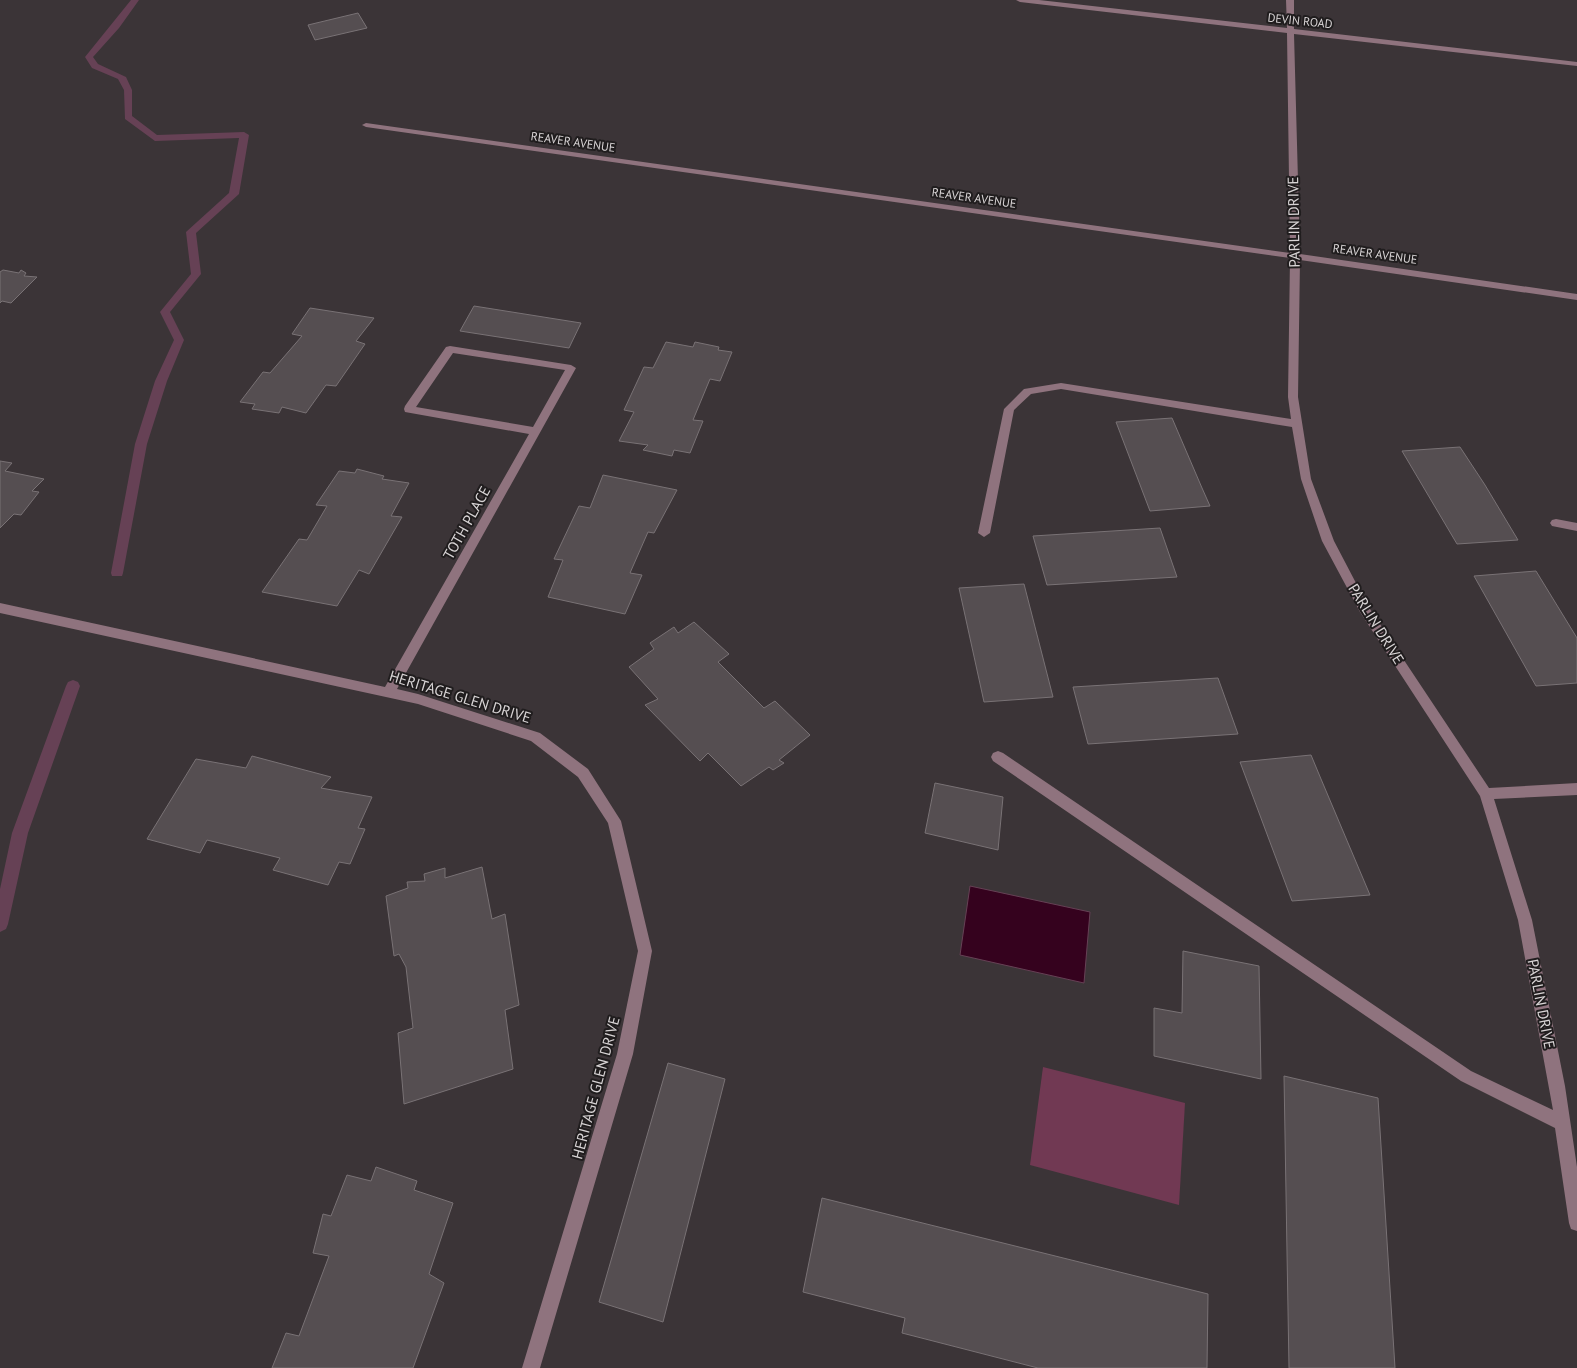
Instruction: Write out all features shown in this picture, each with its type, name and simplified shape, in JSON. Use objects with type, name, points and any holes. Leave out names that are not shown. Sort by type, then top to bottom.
[{"type":"street","name":"DEVIN ROAD","points":[[1020,0],[1577,64]]},
{"type":"street","name":"PARLIN DRIVE","points":[[1290,0],[1296,256],[1292,397],[1306,479],[1328,541],[1364,609],[1486,794],[1525,920],[1557,1086],[1577,1223]]},
{"type":"street","name":"REAVER AVENUE","points":[[366,125],[1577,297]]},
{"type":"street","name":"TOTH PLACE","points":[[390,692],[571,368],[450,349],[408,409],[535,432]]},
{"type":"street","points":[[984,533],[1009,409],[1028,391],[1060,386],[1297,424]]},
{"type":"street","points":[[1556,523],[1577,527]]},
{"type":"street","name":"HERITAGE GLEN DRIVE","points":[[0,608],[418,699],[536,737],[583,774],[614,821],[645,951],[625,1054],[530,1368]]},
{"type":"street","points":[[998,757],[1466,1076],[1562,1123]]},
{"type":"street","points":[[1486,794],[1577,789]]},
{"type":"shaded area","points":[[970,886],[1090,912],[1084,983],[960,955]]},
{"type":"shaded area","points":[[1043,1067],[1185,1103],[1179,1205],[1030,1165]]},
{"type":"building","points":[[358,13],[367,28],[315,40],[308,25]]},
{"type":"building","points":[[3,270],[19,273],[21,270],[26,273],[24,276],[37,277],[11,303],[2,301],[0,303],[0,272]]},
{"type":"building","points":[[474,306],[581,323],[569,348],[460,331]]},
{"type":"building","points":[[310,308],[374,318],[356,341],[365,344],[336,386],[326,385],[306,413],[282,407],[279,413],[252,409],[255,404],[240,402],[263,372],[270,373],[302,336],[292,334]]},
{"type":"building","points":[[666,342],[693,347],[695,342],[719,347],[718,350],[732,352],[720,381],[710,379],[693,420],[703,421],[690,453],[674,450],[672,456],[643,450],[648,445],[619,441],[634,412],[624,410],[644,367],[653,368]]},
{"type":"building","points":[[1172,418],[1210,506],[1150,511],[1116,422]]},
{"type":"building","points":[[1460,447],[1518,540],[1457,544],[1402,451]]},
{"type":"building","points":[[0,461],[12,463],[5,471],[44,479],[32,491],[39,492],[21,515],[14,514],[0,528]]},
{"type":"building","points":[[357,469],[384,476],[382,479],[409,483],[391,516],[402,517],[369,574],[359,570],[337,606],[262,592],[299,539],[307,540],[327,506],[316,505],[339,471],[355,473]]},
{"type":"building","points":[[603,475],[677,490],[654,533],[648,532],[630,573],[642,575],[625,614],[548,597],[563,560],[554,559],[579,506],[590,508]]},
{"type":"building","points":[[1160,528],[1177,577],[1047,585],[1033,536]]},
{"type":"building","points":[[1536,571],[1577,638],[1577,683],[1536,686],[1474,576]]},
{"type":"building","points":[[1024,584],[1053,697],[984,702],[959,588]]},
{"type":"building","points":[[694,622],[729,654],[718,662],[764,708],[775,701],[810,735],[779,760],[784,763],[773,770],[769,767],[741,786],[708,753],[700,761],[645,705],[658,699],[629,667],[654,649],[650,643],[674,627],[678,633]]},
{"type":"building","points":[[1218,678],[1238,734],[1088,744],[1073,687]]},
{"type":"building","points":[[1311,755],[1370,895],[1292,901],[1240,762]]},
{"type":"building","points":[[252,756],[331,777],[321,788],[372,797],[358,828],[365,829],[350,864],[339,862],[328,885],[273,870],[280,858],[207,840],[200,853],[147,839],[196,759],[246,768]]},
{"type":"building","points":[[935,783],[1003,797],[998,850],[925,833]]},
{"type":"building","points":[[482,867],[492,919],[505,914],[519,1005],[505,1010],[513,1069],[404,1104],[398,1033],[413,1028],[406,967],[399,954],[394,956],[386,896],[408,888],[407,882],[425,881],[424,874],[445,868],[445,878]]},
{"type":"building","points":[[1183,951],[1259,966],[1261,1079],[1154,1056],[1154,1008],[1182,1013]]},
{"type":"building","points":[[668,1063],[725,1079],[663,1322],[599,1302]]},
{"type":"building","points":[[1284,1076],[1378,1098],[1395,1368],[1289,1368]]},
{"type":"building","points":[[376,1167],[417,1181],[414,1190],[453,1203],[429,1274],[444,1283],[413,1368],[272,1368],[286,1333],[299,1336],[329,1256],[313,1253],[323,1214],[331,1216],[347,1175],[371,1181]]},
{"type":"building","points":[[822,1198],[1208,1294],[1207,1368],[1038,1368],[902,1333],[905,1318],[803,1292]]},
{"type":"waterway","points":[[117,573],[141,444],[161,381],[179,340],[165,312],[196,274],[191,232],[234,194],[244,135],[155,138],[128,117],[128,90],[122,77],[95,66],[89,57],[116,26],[135,0]]},
{"type":"waterway","points":[[0,924],[20,833],[73,686]]}]
